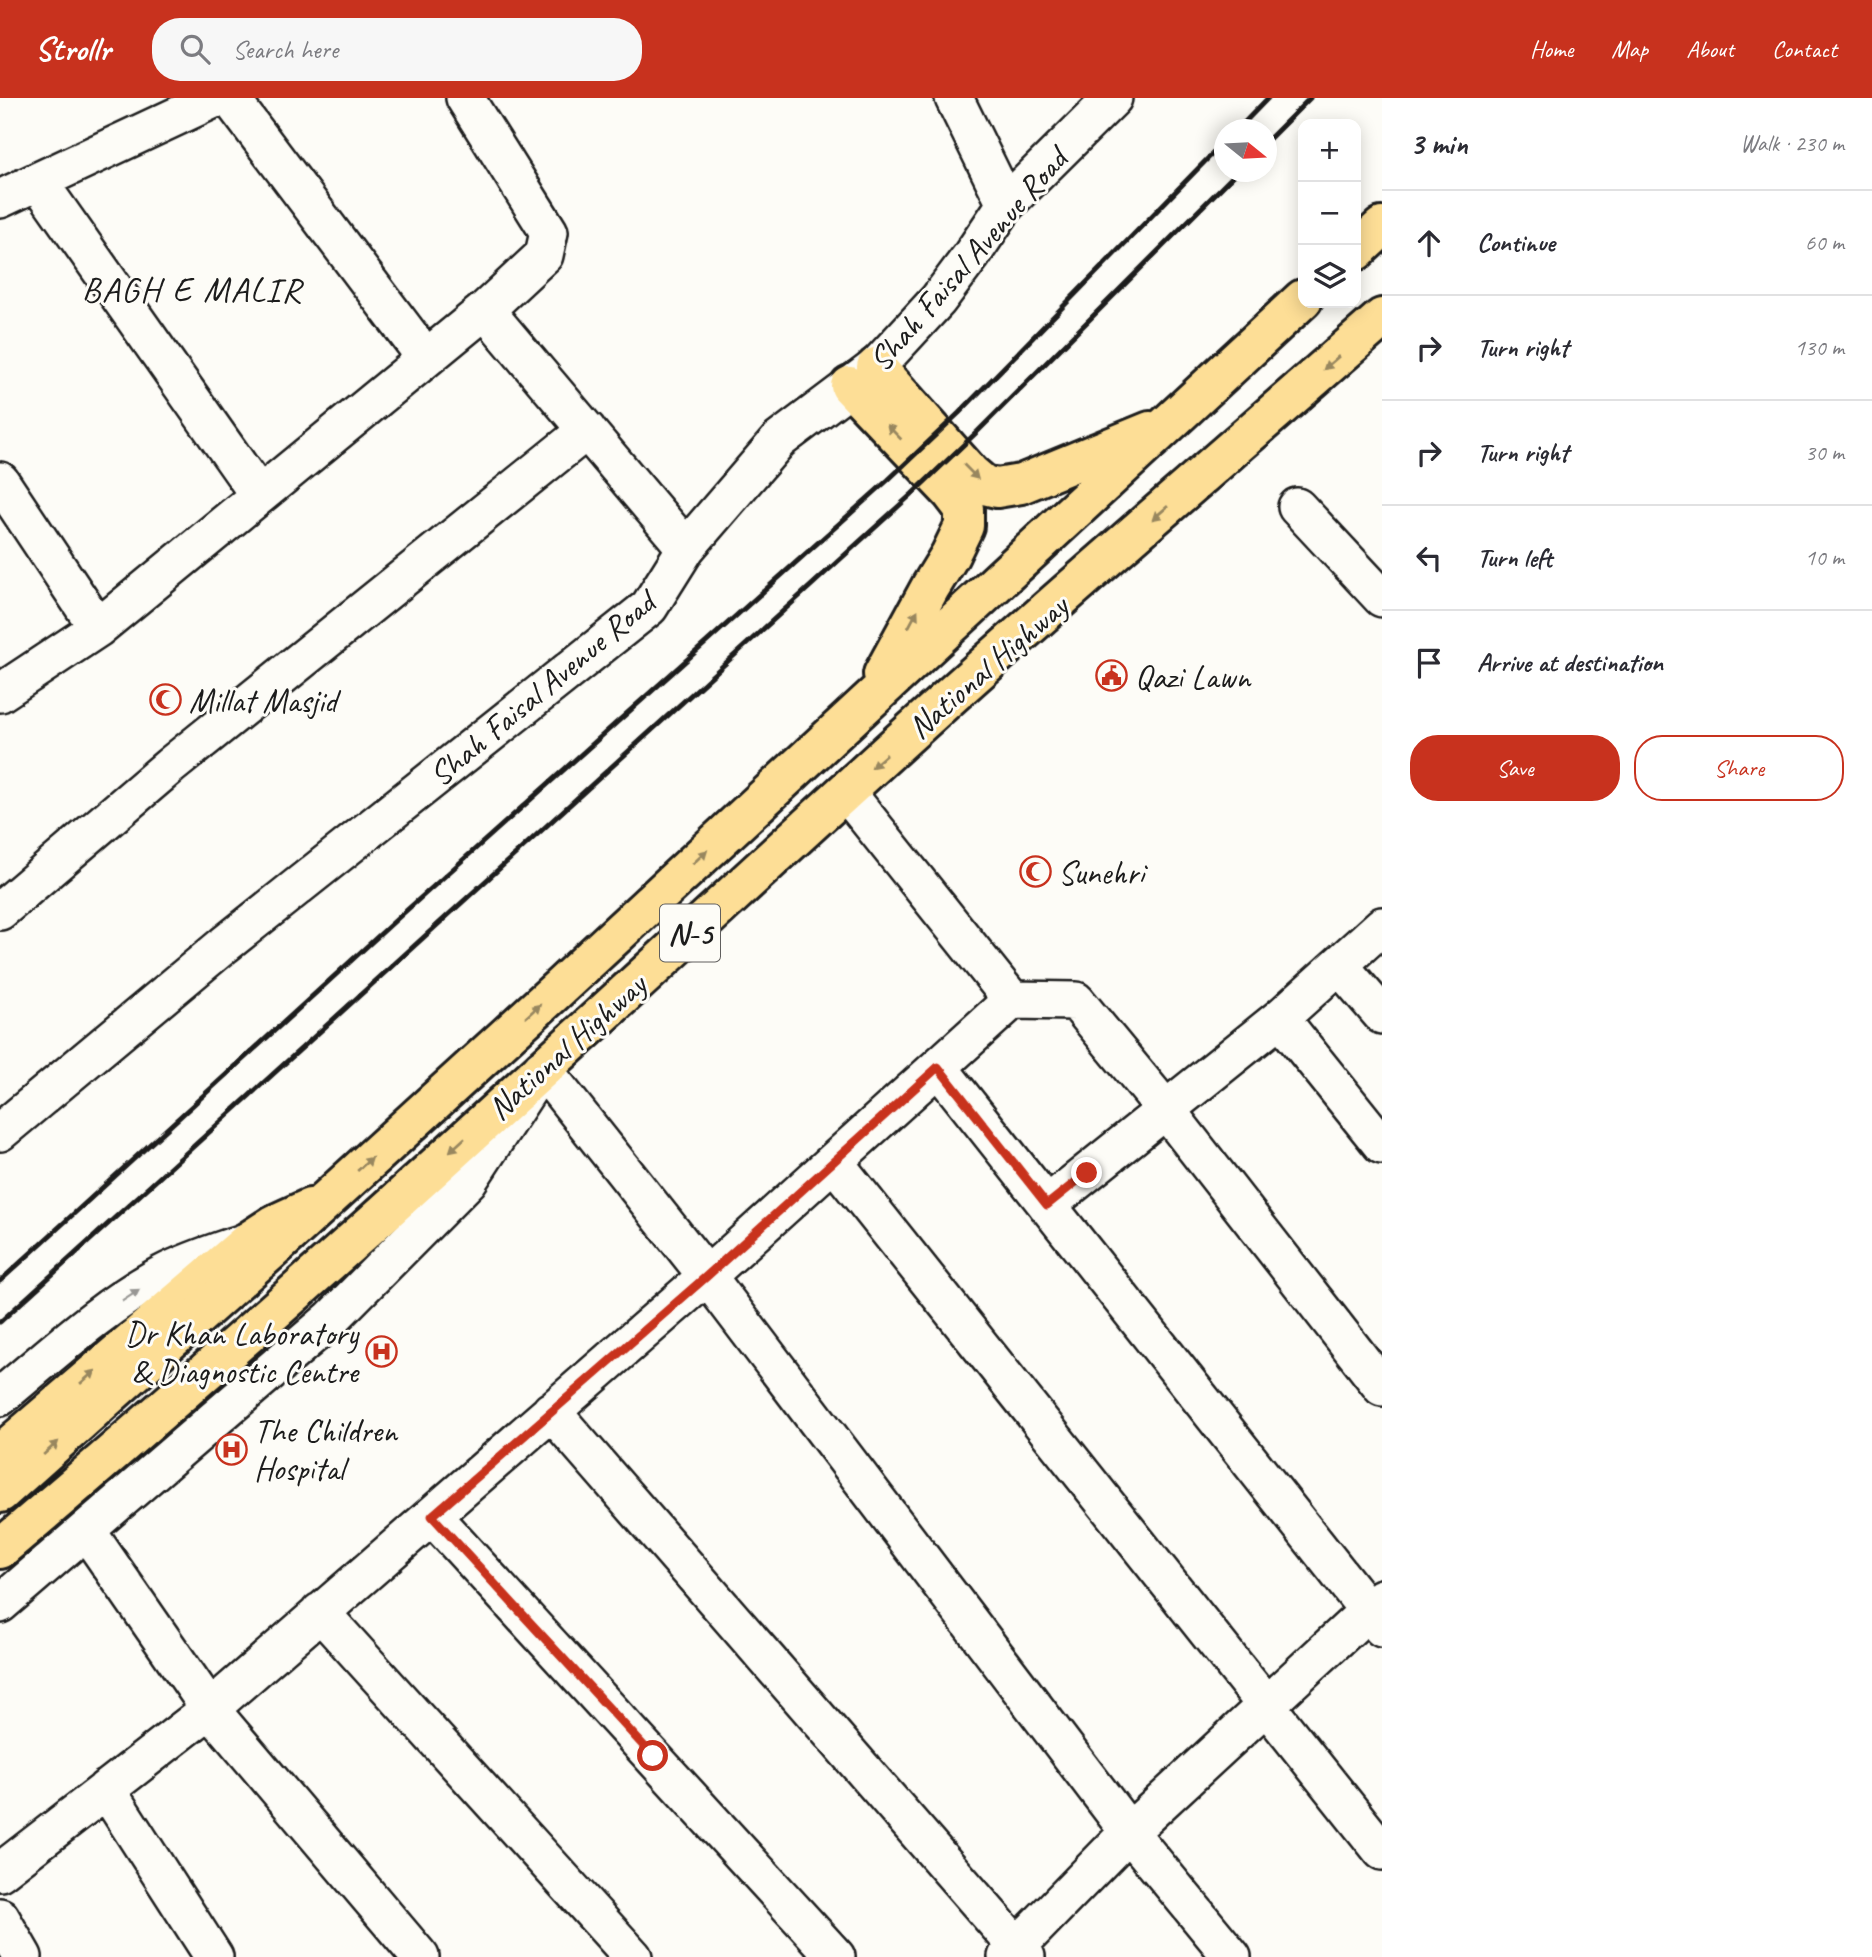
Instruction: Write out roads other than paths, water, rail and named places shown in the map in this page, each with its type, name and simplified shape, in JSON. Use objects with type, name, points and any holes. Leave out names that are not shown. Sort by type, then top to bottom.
[{"type":"main road","points":[[1361,246],[1382,227]]},
{"type":"main road","name":"National Highway","points":[[0,1493],[327,1199],[1298,304]]},
{"type":"main road","name":"National Highway","points":[[0,1549],[325,1266],[846,792],[1382,318]]},
{"type":"main road","points":[[863,377],[984,485],[997,488],[1020,484],[1170,423]]},
{"type":"main road","points":[[863,377],[964,509],[964,526],[950,555],[869,700]]},
{"type":"main road","points":[[0,1454],[249,1241],[275,1224],[327,1199]]},
{"type":"street","points":[[0,199],[216,98]]},
{"type":"street","points":[[230,98],[426,358]]},
{"type":"street","points":[[0,693],[98,628],[485,310],[544,255],[549,232],[465,98]]},
{"type":"street","points":[[954,98],[1006,204]]},
{"type":"street","name":"Shah Faisal Avenue Road","points":[[0,1132],[224,945],[649,607],[686,548],[779,440],[863,377],[938,300],[1006,204],[1113,98]]},
{"type":"street","points":[[38,181],[259,495]]},
{"type":"street","points":[[485,310],[686,548]]},
{"type":"street","points":[[0,911],[181,758],[587,430]]},
{"type":"street","points":[[0,481],[13,525],[98,628]]},
{"type":"street","points":[[1297,507],[1382,597]]},
{"type":"street","points":[[846,792],[1012,1000]]},
{"type":"street","points":[[1047,1205],[1280,1018],[1382,926]]},
{"type":"street","points":[[1339,965],[1382,1015]]},
{"type":"street","points":[[0,1872],[209,1709],[707,1276],[1012,1000],[1076,1001],[1166,1110],[1382,1387]]},
{"type":"street","points":[[1280,1018],[1382,1144]]},
{"type":"street","points":[[551,1411],[1016,1954],[1129,1832],[1266,1705],[1378,1612],[938,1067]]},
{"type":"street","points":[[0,1604],[331,1318],[468,1181],[542,1068],[707,1276],[1129,1832],[1232,1957]]},
{"type":"street","points":[[834,1161],[1382,1851]]},
{"type":"street","points":[[0,1397],[92,1321],[162,1275],[194,1260],[249,1241]]},
{"type":"street","points":[[432,1516],[836,1957]]},
{"type":"street","points":[[86,1530],[209,1709],[420,1957]]},
{"type":"street","points":[[320,1612],[633,1957]]},
{"type":"street","points":[[106,1789],[214,1957]]},
{"type":"street","points":[[0,1917],[23,1957]]},
{"type":"railway","points":[[1248,119],[1268,98]]},
{"type":"railway","points":[[1277,131],[1310,98]]},
{"type":"railway","points":[[0,1281],[398,918],[888,480],[959,413],[1214,152]]},
{"type":"railway","points":[[0,1322],[912,494],[1227,182]]},
{"type":"place","name":"Qazi Lawn","points":[[1112,676]]},
{"type":"place","name":"Millat Masjid","points":[[166,700]]},
{"type":"place","name":"Sunehri","points":[[1035,872]]},
{"type":"place","name":"Dr Khan Laboratory & Diagnostic Centre","points":[[381,1352]]},
{"type":"place","name":"The Children Hospital","points":[[231,1449]]},
{"type":"district","name":"BAGH E MALIR","points":[[192,289]]}]
